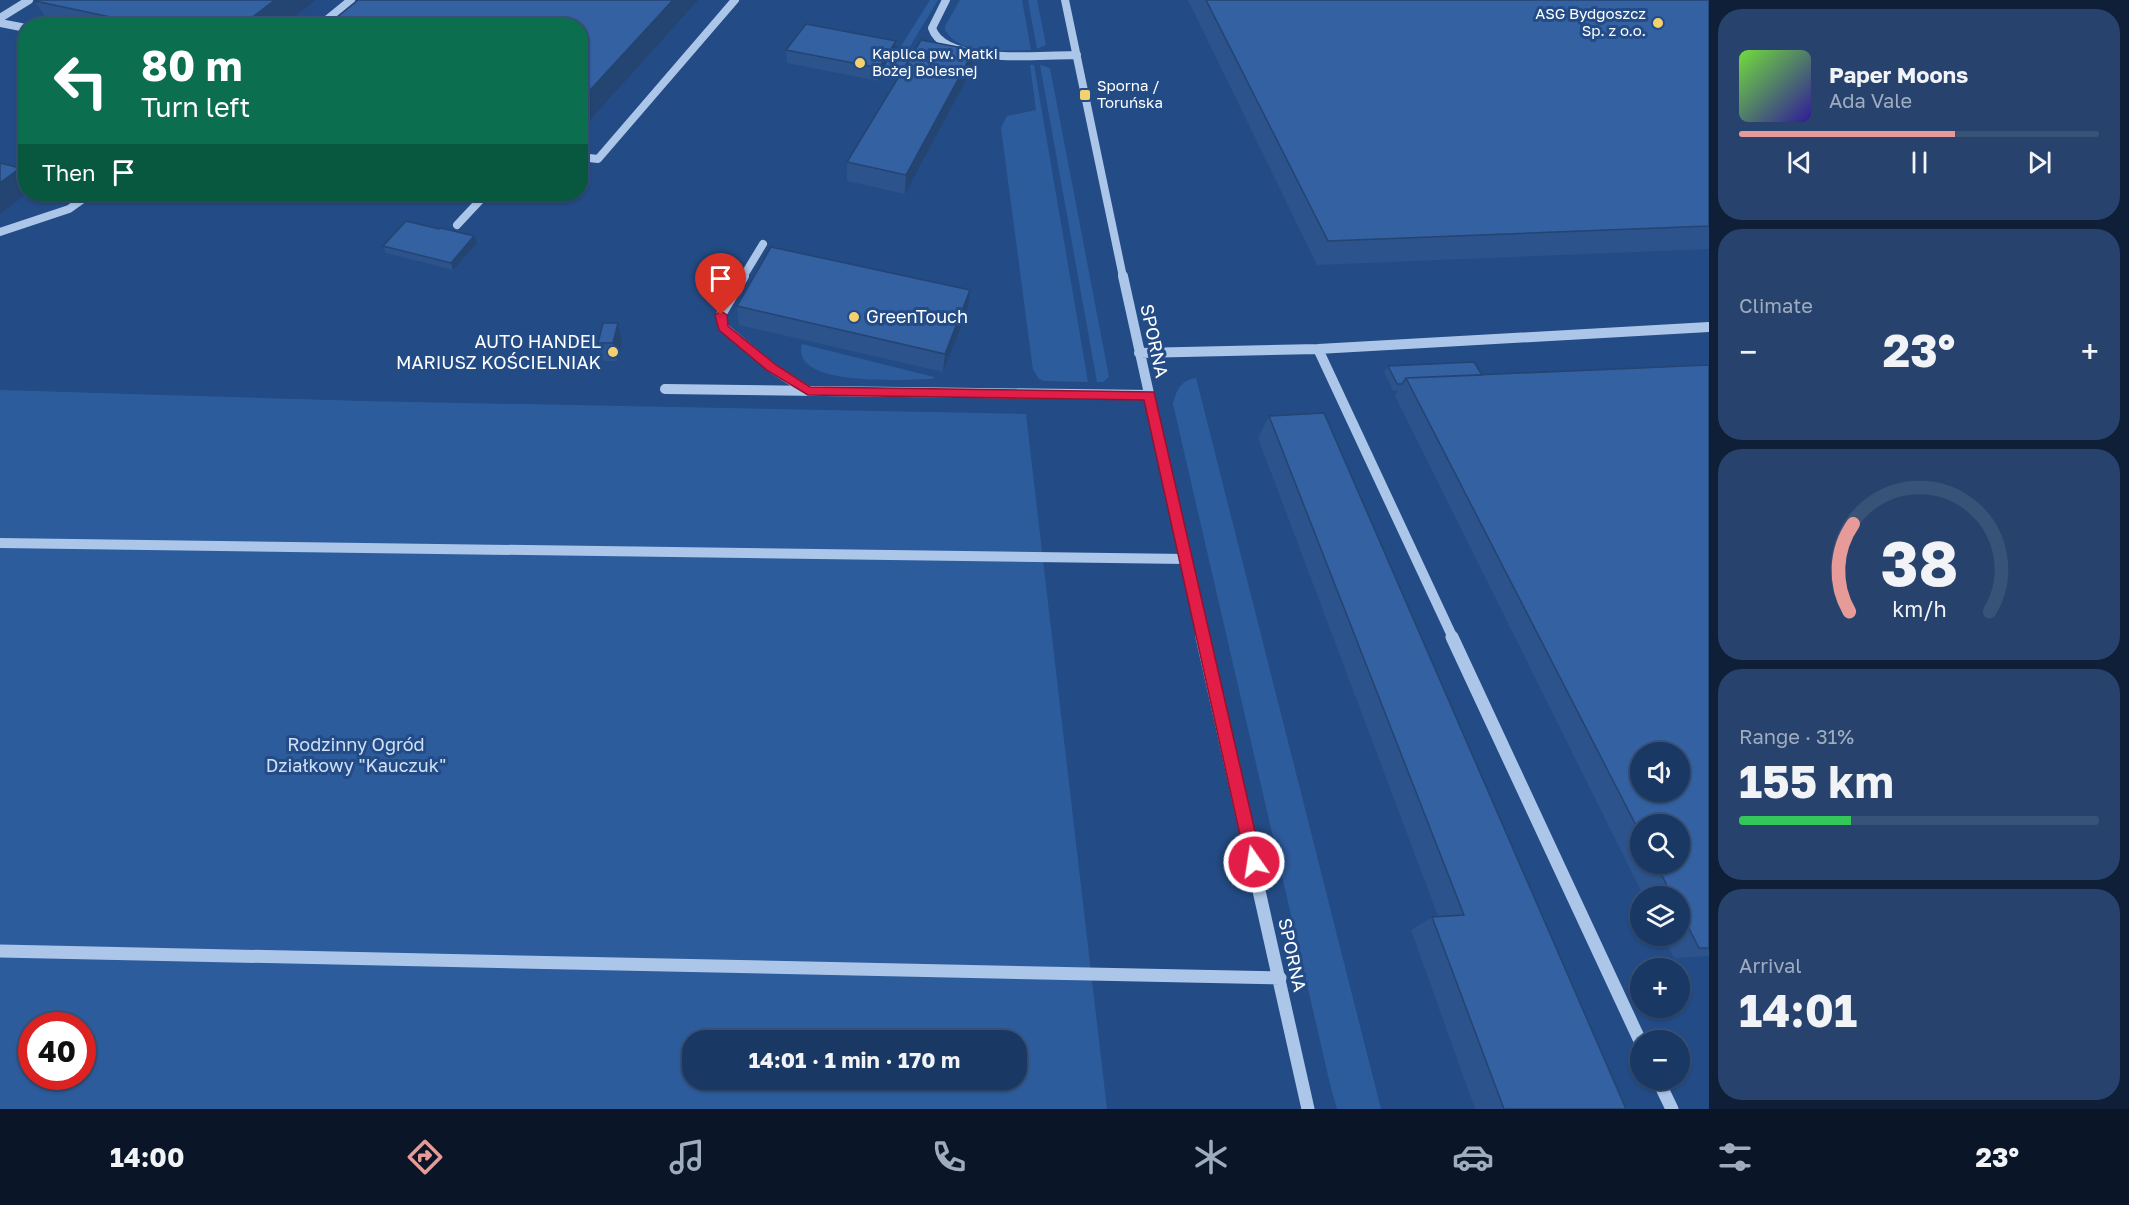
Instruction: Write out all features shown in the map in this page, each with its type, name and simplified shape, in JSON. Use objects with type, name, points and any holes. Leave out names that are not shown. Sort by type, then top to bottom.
[{"type":"street","points":[[0,20],[30,0]]},
{"type":"street","points":[[329,18],[351,0]]},
{"type":"street","points":[[588,158],[598,159],[735,0]]},
{"type":"street","points":[[946,0],[932,28],[937,40],[947,47],[984,54],[1077,55]]},
{"type":"street","name":"SPORNA","points":[[1065,0],[1139,353],[1308,1109]]},
{"type":"street","points":[[0,20],[18,26]]},
{"type":"street","points":[[0,232],[69,209],[80,201]]},
{"type":"street","points":[[457,225],[479,201]]},
{"type":"street","points":[[763,244],[721,315],[723,327],[772,368],[808,391]]},
{"type":"street","points":[[1139,353],[1318,350],[1709,327]]},
{"type":"street","points":[[1318,350],[1635,1030]]},
{"type":"street","points":[[664,389],[1149,396]]},
{"type":"street","points":[[0,543],[1186,559]]},
{"type":"street","points":[[0,951],[1280,978]]},
{"type":"street","points":[[1663,1090],[1672,1109]]},
{"type":"green space","points":[[930,0],[938,0],[906,53],[898,51]]},
{"type":"green space","points":[[960,0],[1022,0],[1031,50],[984,50],[961,45],[952,39],[945,30],[945,26]]},
{"type":"green space","points":[[1028,0],[1037,0],[1046,45],[1037,49]]},
{"type":"green space","points":[[1030,65],[1034,65],[1088,382],[1044,381],[1039,379],[1033,370],[1001,128],[1007,116],[1036,110]]},
{"type":"green space","points":[[1040,65],[1050,68],[1109,377],[1103,382],[1097,382]]},
{"type":"green space","points":[[802,344],[934,377],[933,379],[878,380],[832,375],[814,368],[803,358]]},
{"type":"green space","points":[[1196,378],[1381,1109],[1337,1109],[1330,1084],[1173,404],[1180,386]]},
{"type":"green space","name":"Rodzinny Ogród Działkowy \"Kauczuk\"","points":[[0,390],[363,401],[1026,414],[1107,1109],[0,1109]]},
{"type":"building","points":[[275,0],[251,18],[115,18],[35,1]]},
{"type":"building","points":[[358,0],[673,0],[588,92],[588,18],[336,18]]},
{"type":"building","points":[[1206,0],[1709,0],[1709,226],[1328,241]]},
{"type":"building","points":[[806,24],[896,41],[879,68],[786,50]]},
{"type":"building","points":[[921,40],[974,50],[906,175],[847,162]]},
{"type":"building","points":[[895,47],[915,51],[902,72],[882,69]]},
{"type":"building","points":[[0,163],[18,168],[18,170],[0,183]]},
{"type":"building","points":[[406,221],[474,236],[451,263],[383,246]]},
{"type":"building","name":"GreenTouch","points":[[771,247],[970,290],[945,354],[737,306]]},
{"type":"building","points":[[603,323],[618,323],[613,343],[598,343]]},
{"type":"building","points":[[1474,362],[1482,375],[1406,378],[1402,384],[1397,384],[1388,366]]},
{"type":"building","points":[[1709,365],[1709,948],[1699,948],[1690,930],[1690,886],[1667,886],[1661,874],[1690,874],[1690,814],[1630,814],[1406,378]]},
{"type":"building","points":[[1324,413],[1626,1109],[1504,1109],[1432,917],[1464,915],[1269,416]]},
{"type":"place","name":"ASG Bydgoszcz Sp. z o.o.","points":[[1658,23]]},
{"type":"place","name":"Kaplica pw. Matki Bożej Bolesnej","points":[[860,63]]},
{"type":"place","name":"Sporna / Toruńska","points":[[1085,95]]},
{"type":"place","name":"GreenTouch","points":[[854,317]]},
{"type":"place","name":"AUTO HANDEL MARIUSZ KOŚCIELNIAK","points":[[613,352]]},
{"type":"route","points":[[721,315],[723,327],[772,368],[808,391],[1149,396],[1254,862]]}]
